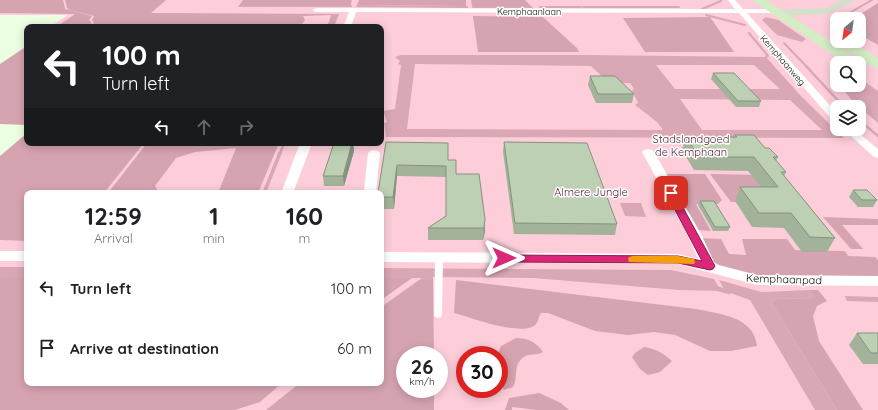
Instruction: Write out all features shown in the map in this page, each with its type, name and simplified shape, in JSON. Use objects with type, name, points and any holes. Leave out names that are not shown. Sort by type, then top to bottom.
[{"type":"main road","points":[[758,0],[776,8],[844,56]]},
{"type":"main road","points":[[776,8],[794,12],[830,34]]},
{"type":"main road","points":[[853,48],[878,64]]},
{"type":"main road","points":[[866,71],[878,79]]},
{"type":"street","name":"Kemphaanweg","points":[[731,0],[830,111]]},
{"type":"street","points":[[794,12],[828,11],[850,0]]},
{"type":"street","name":"Kemphaanlaan","points":[[316,10],[742,12],[776,8]]},
{"type":"street","points":[[348,24],[353,10]]},
{"type":"street","points":[[856,136],[878,155]]},
{"type":"street","points":[[288,190],[305,146]]},
{"type":"street","points":[[648,152],[694,234],[710,266]]},
{"type":"street","points":[[370,190],[374,153]]},
{"type":"street","name":"Kemphaanpad","points":[[384,257],[438,261],[503,254],[678,259],[710,266],[741,278],[757,280],[878,281]]},
{"type":"street","points":[[0,256],[24,256]]},
{"type":"lane","points":[[438,261],[438,316]]},
{"type":"green space","name":"Stadslandgoed de Kemphaan","points":[[0,0],[878,0],[878,410],[0,410],[0,162],[24,145],[384,146],[384,24],[54,24],[68,15],[0,15]]},
{"type":"shaded area","points":[[0,0],[63,0],[65,9],[92,16],[89,20],[92,23],[60,24],[75,14],[0,13]]},
{"type":"shaded area","points":[[65,0],[166,0],[151,13],[339,14],[335,24],[327,24],[331,15],[303,16],[305,20],[302,24],[93,24],[94,23],[92,20],[94,16],[69,10]]},
{"type":"shaded area","points":[[243,0],[352,0],[350,7],[238,7]]},
{"type":"shaded area","points":[[359,0],[466,0],[466,6],[360,5],[359,7],[356,7]]},
{"type":"shaded area","points":[[471,0],[525,0],[535,10],[533,10],[530,6],[472,6]]},
{"type":"shaded area","points":[[878,3],[878,45],[866,38],[866,12],[864,12]]},
{"type":"shaded area","points":[[473,16],[543,17],[577,48],[579,52],[478,52]]},
{"type":"shaded area","points":[[710,17],[734,52],[645,52],[623,18]]},
{"type":"shaded area","points":[[766,17],[778,20],[806,39],[802,42],[777,35],[762,20]]},
{"type":"shaded area","points":[[24,48],[24,125],[0,124],[0,64]]},
{"type":"shaded area","points":[[401,55],[766,57],[800,95],[830,124],[830,136],[842,136],[844,138],[386,137],[384,123],[387,122],[384,111],[395,109],[401,65],[398,64],[400,61],[395,57]],"holes":[[[415,64],[591,66],[609,83],[630,83],[634,89],[632,90],[638,103],[635,105],[657,122],[663,130],[407,129]],[[656,65],[754,65],[780,89],[675,89]],[[680,99],[790,100],[822,130],[702,130]]]},
{"type":"shaded area","points":[[866,83],[878,91],[878,123],[866,113],[866,100],[851,100],[845,92],[866,92]]},
{"type":"shaded area","points":[[24,136],[24,146],[142,146],[106,190],[24,190],[24,241],[0,240],[0,156]]},
{"type":"shaded area","points":[[145,146],[278,146],[259,190],[219,190],[236,148],[195,152],[176,158],[155,186],[157,190],[110,190]]},
{"type":"shaded area","points":[[664,174],[705,174],[722,200],[718,204],[696,204],[711,231],[697,230]]},
{"type":"shaded area","points":[[710,174],[767,175],[787,201],[731,202]]},
{"type":"shaded area","points":[[620,203],[641,203],[646,217],[625,216]]},
{"type":"shaded area","points":[[823,217],[878,219],[878,225],[842,225],[863,249],[851,249]]},
{"type":"shaded area","points":[[700,238],[721,239],[729,254],[746,255],[742,239],[787,239],[795,250],[845,251],[848,256],[875,257],[878,260],[878,276],[763,277],[724,269],[712,260]]},
{"type":"shaded area","points":[[0,267],[24,267],[24,277],[0,277]]},
{"type":"shaded area","points":[[384,268],[671,270],[714,279],[721,291],[679,290],[533,278],[433,277],[433,280],[423,281],[422,278],[384,278]]},
{"type":"shaded area","points":[[0,277],[24,277],[24,386],[279,386],[260,402],[235,410],[0,410]]},
{"type":"shaded area","points":[[384,278],[412,278],[384,298]]},
{"type":"shaded area","points":[[422,278],[423,280],[433,280],[434,346],[396,346],[396,398],[434,398],[434,410],[266,410],[296,386],[384,386],[384,305]]},
{"type":"shaded area","points":[[456,280],[696,309],[725,315],[742,322],[749,328],[754,336],[757,346],[731,351],[710,351],[675,335],[654,332],[628,335],[595,331],[548,313],[541,313],[536,324],[530,328],[509,328],[454,313]]},
{"type":"shaded area","points":[[719,280],[761,292],[809,290],[816,298],[777,299],[771,302],[837,410],[815,410],[750,300],[725,291]]},
{"type":"shaded area","points":[[809,290],[818,290],[827,301],[817,306],[813,316],[819,341],[863,410],[837,410],[771,302],[777,299],[815,298]]},
{"type":"shaded area","points":[[845,296],[878,297],[878,302],[847,301]]},
{"type":"shaded area","points":[[516,338],[524,339],[531,341],[543,352],[526,356],[520,360],[517,367],[515,383],[513,387],[508,389],[508,346],[501,346]]},
{"type":"shaded area","points":[[644,347],[659,352],[672,361],[660,372],[648,375],[640,369],[632,357]]},
{"type":"shaded area","points":[[539,393],[561,403],[569,410],[537,410],[512,407],[512,410],[505,410],[509,398]]},
{"type":"building","points":[[713,73],[734,73],[761,101],[738,101]]},
{"type":"building","points":[[590,76],[615,76],[634,94],[598,94]]},
{"type":"building","points":[[735,135],[754,135],[765,148],[769,148],[778,157],[773,157],[786,172],[781,172],[835,238],[810,237],[791,213],[759,213],[740,187],[778,187],[754,157],[699,157],[686,137],[737,137]]},
{"type":"building","points":[[386,142],[448,143],[448,160],[456,160],[456,174],[479,174],[485,219],[484,228],[428,228],[446,216],[446,166],[397,165],[393,197],[384,197],[384,190],[378,190]]},
{"type":"building","points":[[504,142],[587,143],[617,224],[515,223]]},
{"type":"building","points":[[333,146],[351,146],[343,176],[323,176]]},
{"type":"building","points":[[853,190],[867,190],[877,200],[862,200]]},
{"type":"building","points":[[700,201],[714,201],[730,227],[715,227]]},
{"type":"building","points":[[857,333],[878,333],[878,353],[871,353]]},
{"type":"waterway","points":[[851,12],[872,0]]},
{"type":"waterway","points":[[700,10],[721,1]]},
{"type":"waterway","points":[[240,6],[351,6]]},
{"type":"waterway","points":[[358,6],[467,7]]},
{"type":"waterway","points":[[473,7],[531,7]]},
{"type":"waterway","points":[[540,7],[581,7]]},
{"type":"waterway","points":[[583,7],[679,7]]},
{"type":"waterway","points":[[706,15],[745,25]]},
{"type":"waterway","points":[[749,33],[768,56],[766,57]]},
{"type":"waterway","points":[[784,43],[807,67]]},
{"type":"waterway","points":[[806,66],[838,100]]},
{"type":"waterway","points":[[866,126],[878,136]]},
{"type":"waterway","points":[[280,154],[283,146]]},
{"type":"waterway","points":[[265,190],[280,153]]},
{"type":"waterway","points":[[715,288],[729,292]]},
{"type":"slow traffic","points":[[633,259],[678,259],[690,262]]},
{"type":"route","points":[[504,258],[678,259],[710,266],[671,193]]},
{"type":"park label","name":"Almere Jungle","points":[[591,192]]}]
